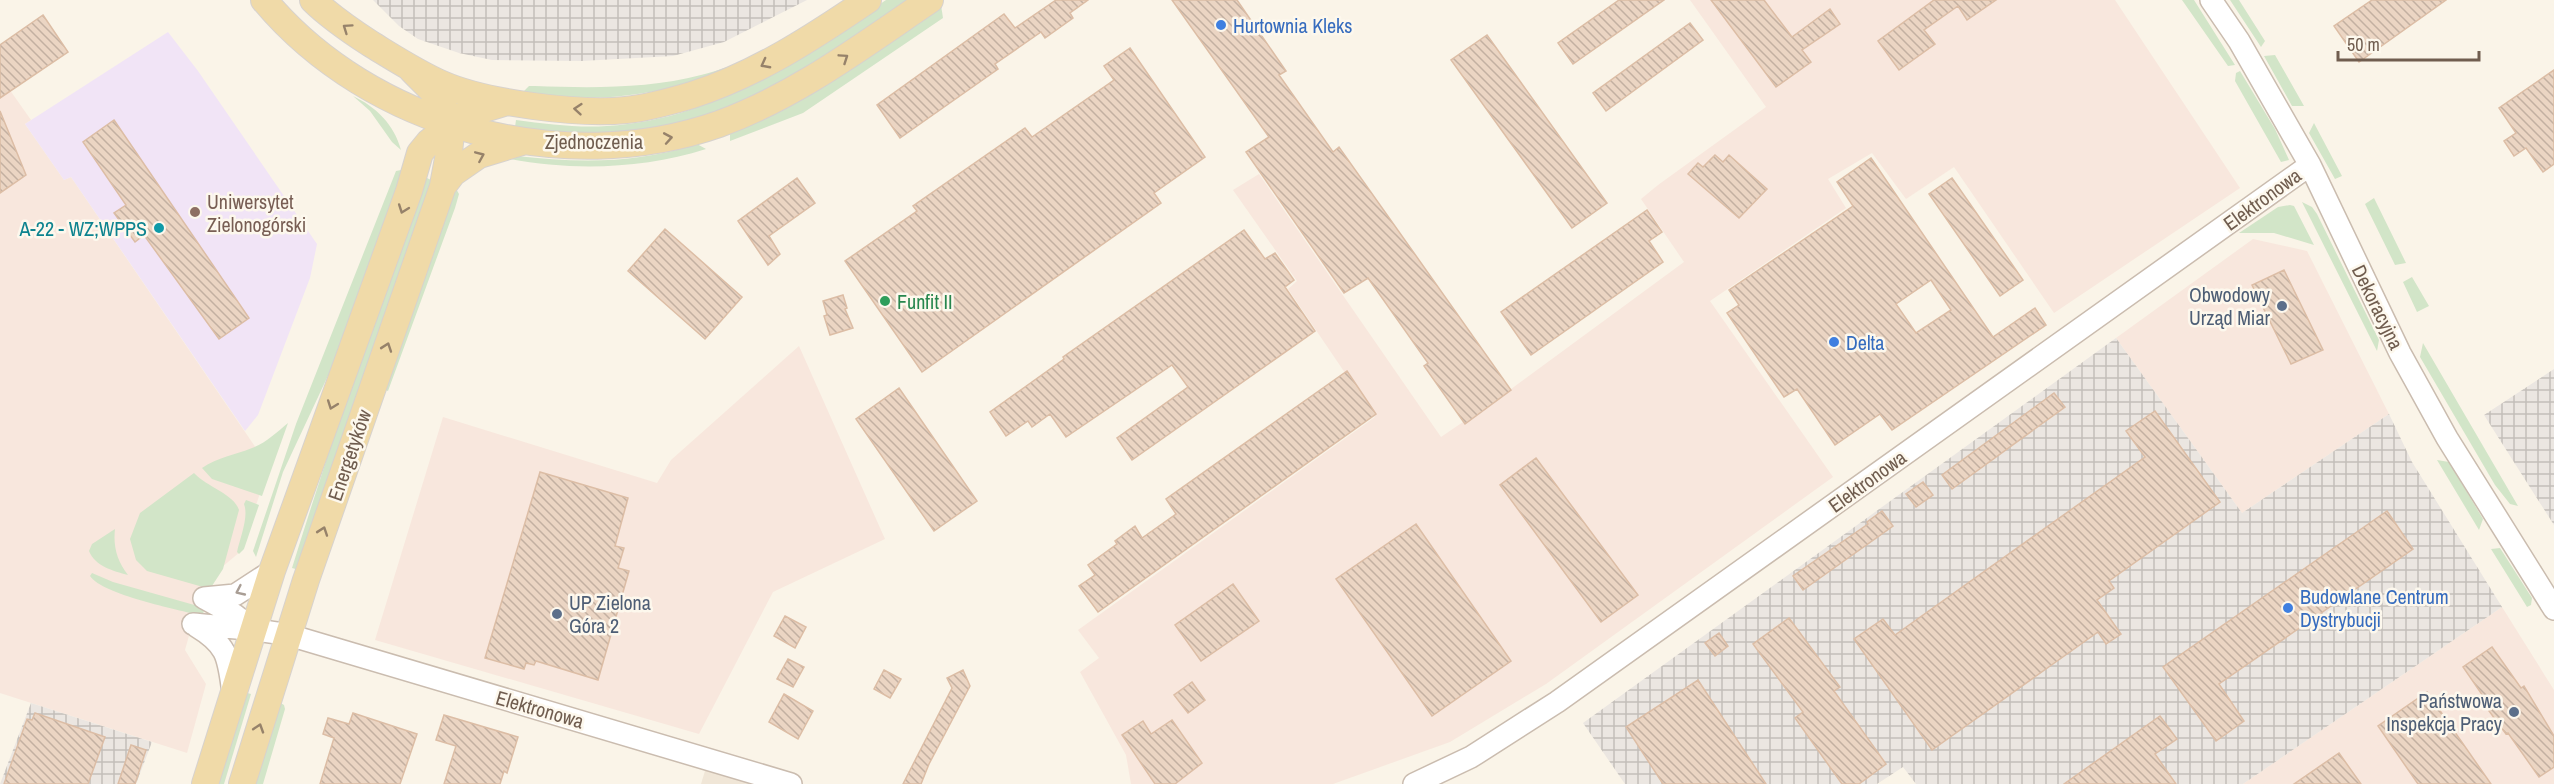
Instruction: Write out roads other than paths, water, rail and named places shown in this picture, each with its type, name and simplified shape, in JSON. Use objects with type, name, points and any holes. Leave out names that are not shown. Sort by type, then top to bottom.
[{"type":"main road","name":"Zjednoczenia","points":[[264,0],[288,27],[318,54],[386,99],[449,125],[526,140],[570,144],[638,143],[681,135],[720,123],[776,100],[828,69],[930,0]]},
{"type":"main road","name":"Zjednoczenia","points":[[314,2],[346,27],[411,69],[445,85],[507,102],[597,111],[627,110],[691,95],[747,74],[798,47],[868,0]]},
{"type":"main road","name":"Energetyków","points":[[242,784],[306,580],[443,186],[452,141],[449,125],[442,103],[411,69]]},
{"type":"main road","points":[[386,99],[408,118],[420,153]]},
{"type":"main road","name":"Energetyków","points":[[205,784],[272,571],[406,201],[420,153],[449,125],[464,115],[507,102]]},
{"type":"main road","points":[[443,186],[453,172],[479,155],[526,140]]},
{"type":"street","name":"Dekoracyjna","points":[[2211,0],[2239,41],[2310,165],[2400,353],[2447,438],[2554,609]]},
{"type":"street","name":"Elektronowa","points":[[1414,784],[1480,752],[1557,702],[2310,165]]},
{"type":"street","points":[[253,629],[235,615],[204,598],[235,595],[272,571]]},
{"type":"street","name":"Elektronowa","points":[[232,693],[228,663],[222,646],[216,638],[193,624],[231,629],[253,629],[289,635],[791,784]]},
{"type":"place","name":"Hurtownia Kleks","points":[[1221,25]]},
{"type":"place","name":"Uniwersytet Zielonogórski","points":[[195,212]]},
{"type":"place","name":"A-22 - WZ;WPPS","points":[[159,228]]},
{"type":"place","name":"Funfit II","points":[[885,301]]},
{"type":"place","name":"Obwodowy Urząd Miar","points":[[2282,306]]},
{"type":"place","name":"Delta","points":[[1834,342]]},
{"type":"place","name":"Budowlane Centrum Dystrybucji","points":[[2288,608]]},
{"type":"place","name":"UP Zielona Góra 2","points":[[557,614]]},
{"type":"place","name":"Państwowa Inspekcja Pracy","points":[[2514,712]]}]
